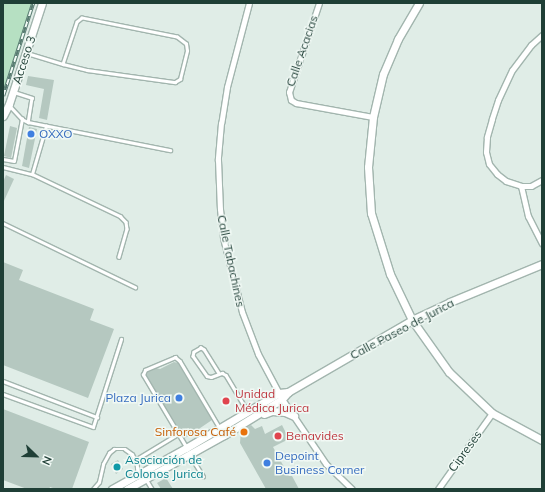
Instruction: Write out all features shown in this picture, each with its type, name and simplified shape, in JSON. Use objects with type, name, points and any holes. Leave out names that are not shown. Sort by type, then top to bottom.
[{"type":"street","name":"Acceso 3","points":[[3,116],[9,104],[42,3]]},
{"type":"street","name":"Calle Tabachines","points":[[249,3],[226,94],[218,160],[220,209],[225,244],[242,312],[258,354],[280,396],[326,464],[352,489]]},
{"type":"street","name":"Calle Acacias","points":[[319,3],[288,92],[291,100],[296,103],[373,117]]},
{"type":"street","points":[[419,3],[398,39],[384,74],[373,117],[368,167],[371,213],[390,274],[412,320],[449,372],[492,413],[542,440]]},
{"type":"street","points":[[542,35],[531,45],[512,70],[498,100],[487,137],[486,152],[490,164],[497,174],[506,181],[521,186],[531,186],[542,180]]},
{"type":"street","points":[[521,186],[528,216],[542,244]]},
{"type":"street","name":"Calle Paseo de Jurica","points":[[280,396],[412,320],[450,302],[542,264]]},
{"type":"street","points":[[127,489],[188,451],[247,411],[280,396]]},
{"type":"street","points":[[108,489],[224,435],[280,396]]},
{"type":"street","points":[[247,420],[272,411],[294,416]]},
{"type":"street","name":"Cipreses","points":[[438,489],[492,413]]},
{"type":"street","points":[[112,489],[119,484]]},
{"type":"lane","points":[[26,53],[63,64],[87,70],[175,82],[180,78],[187,51],[186,44],[177,37],[82,18],[77,22],[63,64]]},
{"type":"lane","points":[[13,92],[32,98],[28,122]]},
{"type":"lane","points":[[9,104],[22,119],[28,122],[170,150]]},
{"type":"lane","points":[[3,159],[13,161],[16,159],[22,119]]},
{"type":"lane","points":[[32,174],[46,126]]},
{"type":"lane","points":[[3,167],[32,174],[120,216],[126,222],[127,229],[119,257]]},
{"type":"lane","points":[[3,223],[135,287]]},
{"type":"lane","points":[[3,394],[92,427],[122,339]]},
{"type":"lane","points":[[219,374],[202,348],[194,352],[193,356],[207,376],[211,377],[219,374],[226,375],[247,411]]},
{"type":"lane","points":[[203,476],[143,375],[144,370],[175,357],[180,360],[224,435]]},
{"type":"lane","points":[[3,382],[97,416]]},
{"type":"lane","points":[[135,460],[178,434]]},
{"type":"lane","points":[[93,489],[99,482],[103,464],[109,453],[114,448],[125,449],[132,454],[138,474]]},
{"type":"lane","points":[[146,478],[151,489]]},
{"type":"green space","points":[[3,3],[34,3],[15,65],[3,95]]},
{"type":"building","points":[[28,76],[54,80],[47,120],[39,118],[44,89],[26,85]]},
{"type":"building","points":[[10,126],[17,128],[11,158],[4,156]]},
{"type":"building","points":[[29,127],[37,129],[29,168],[22,166]]},
{"type":"building","points":[[6,175],[14,179],[3,203],[3,182]]},
{"type":"building","points":[[3,262],[23,270],[19,280],[94,309],[90,320],[114,329],[88,398],[3,365]]},
{"type":"building","name":"Plaza Jurica","points":[[174,362],[178,363],[212,420],[184,439],[146,375],[148,372],[156,368],[160,369]]},
{"type":"building","points":[[3,409],[89,442],[72,489],[56,489],[50,487],[49,489],[27,489],[3,480]]},
{"type":"building","name":"Depoint Business Corner","points":[[251,425],[255,429],[262,426],[265,434],[282,425],[289,439],[273,447],[289,476],[292,476],[299,489],[266,489],[240,443],[241,430]]},
{"type":"building","name":"Asociación de Colonos Jurica","points":[[118,460],[123,469],[116,474],[111,464]]},
{"type":"building","points":[[166,478],[173,489],[161,489],[157,483]]},
{"type":"railway","points":[[3,96],[33,3]]},
{"type":"place","name":"OXXO","points":[[31,134]]},
{"type":"place","name":"Plaza Jurica","points":[[179,398]]},
{"type":"place","name":"Unidad Médica Jurica","points":[[226,401]]},
{"type":"place","name":"Sinforosa Café","points":[[244,432]]},
{"type":"place","name":"Benavides","points":[[278,436]]},
{"type":"place","name":"Depoint Business Corner","points":[[267,463]]},
{"type":"place","name":"Asociación de Colonos Jurica","points":[[117,467]]}]
